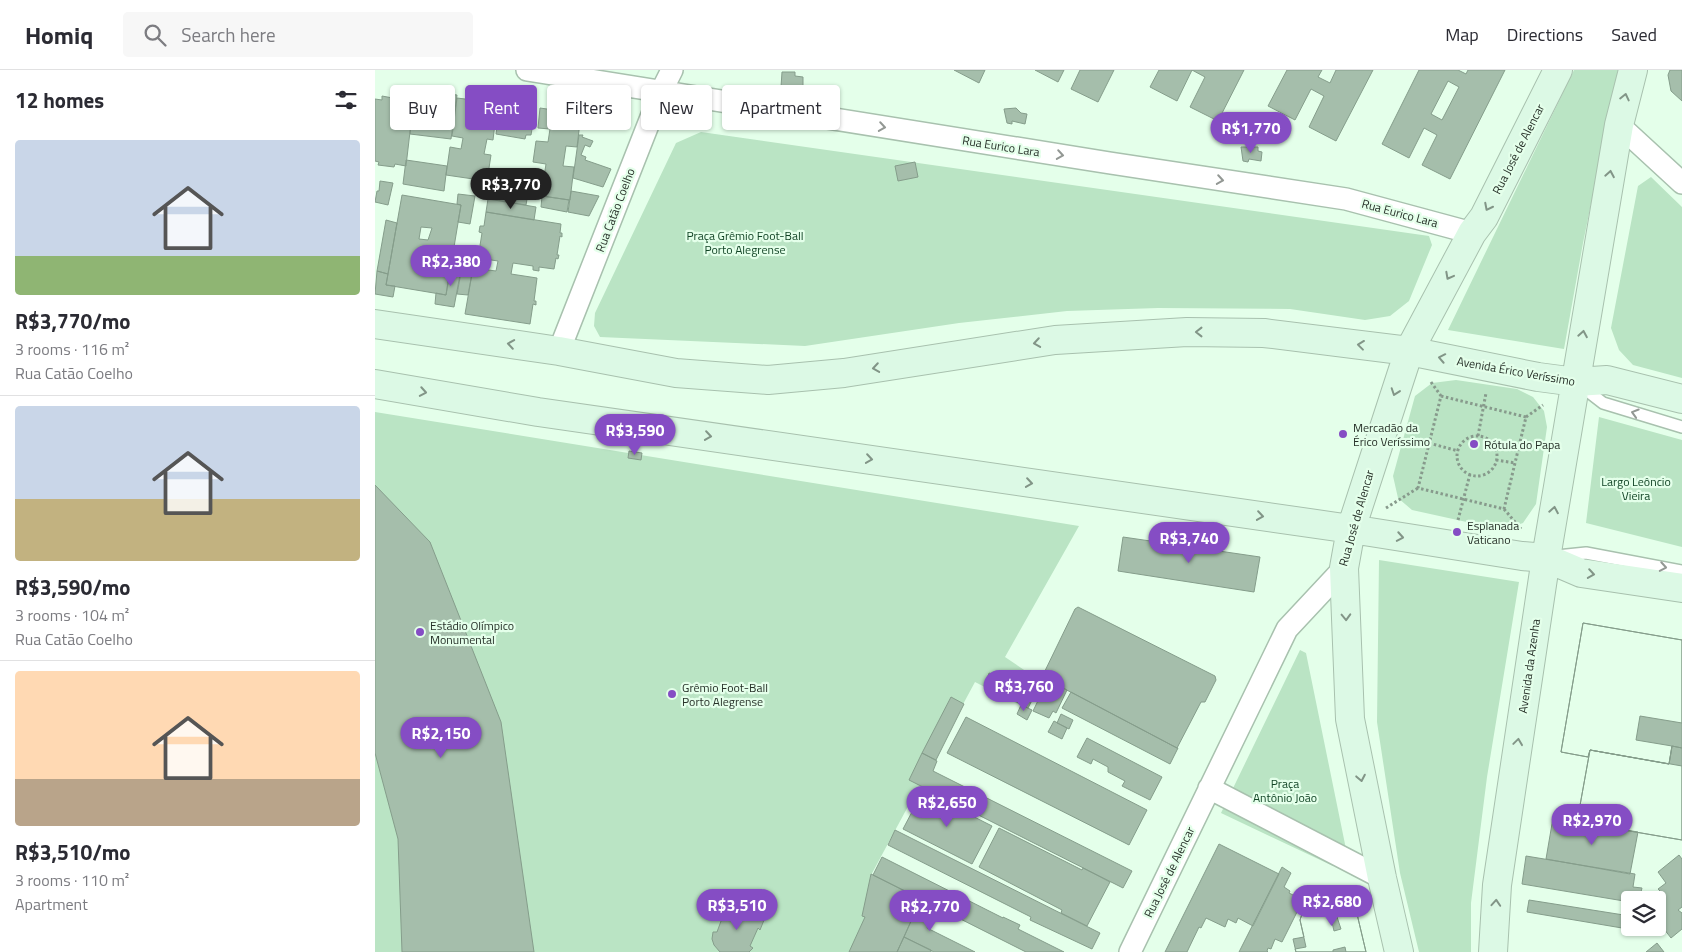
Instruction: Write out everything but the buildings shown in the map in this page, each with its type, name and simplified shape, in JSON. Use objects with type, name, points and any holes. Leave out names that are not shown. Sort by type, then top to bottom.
[{"type":"main road","name":"Rua José de Alencar","points":[[1343,568],[1351,529],[1409,351],[1472,233],[1484,216],[1558,70]]},
{"type":"main road","points":[[1576,382],[1619,125],[1633,70]]},
{"type":"main road","name":"Avenida Érico Veríssimo","points":[[375,324],[559,351],[676,373],[768,380],[844,373],[1055,340],[1187,332],[1264,333],[1409,351],[1491,368],[1576,382],[1607,380],[1682,399]]},
{"type":"main road","name":"Avenida da Azenha","points":[[1493,952],[1497,885],[1545,558],[1576,382]]},
{"type":"main road","points":[[375,384],[538,412],[1351,529],[1451,546],[1545,558],[1581,573],[1682,588]]},
{"type":"main road","points":[[1343,568],[1350,719],[1399,952]]},
{"type":"street","name":"Rua Eurico Lara","points":[[527,70],[641,89]]},
{"type":"street","name":"Rua Catão Coelho","points":[[664,85],[672,70]]},
{"type":"street","name":"Rua Eurico Lara","points":[[712,100],[1346,199],[1472,233]]},
{"type":"street","points":[[1619,125],[1682,183]]},
{"type":"street","name":"Rua Catão Coelho","points":[[559,351],[646,130]]},
{"type":"street","name":"Rua José de Alencar","points":[[1130,952],[1287,629],[1343,568]]},
{"type":"street","points":[[1209,788],[1382,878]]},
{"type":"lane","points":[[1576,382],[1603,402],[1682,427]]},
{"type":"lane","points":[[1545,558],[1586,553],[1682,571]]},
{"type":"path","points":[[1478,436],[1491,368]]},
{"type":"path","points":[[1441,396],[1526,417],[1504,509],[1418,488],[1429,443],[1441,396]]},
{"type":"path","points":[[1484,437],[1493,444],[1497,460],[1489,472],[1477,476],[1465,471],[1458,462],[1458,451],[1463,442],[1468,438],[1484,437]]},
{"type":"path","points":[[1429,443],[1458,451]]},
{"type":"path","points":[[1497,460],[1515,463]]},
{"type":"path","points":[[1451,546],[1470,474]]},
{"type":"green space","points":[[1574,70],[1618,70],[1564,349],[1448,330]]},
{"type":"green space","name":"Praça Grêmio Foot-Ball Porto Alegrense","points":[[701,132],[1429,236],[1432,245],[1409,301],[1390,316],[1365,320],[1290,309],[1158,308],[1067,311],[959,323],[805,346],[600,337],[594,326],[595,313],[676,143]]},
{"type":"green space","points":[[1651,177],[1682,207],[1682,378],[1633,365],[1619,350],[1611,328],[1638,186]]},
{"type":"green space","points":[[1456,380],[1517,389],[1533,397],[1544,411],[1547,427],[1536,504],[1523,523],[1503,530],[1412,510],[1398,498],[1393,476],[1415,396],[1432,383]]},
{"type":"green space","name":"Grêmio Foot-Ball Porto Alegrense","points":[[375,412],[1079,526],[1005,657],[1039,680],[1024,707],[975,682],[870,877],[896,952],[375,952]]},
{"type":"green space","name":"Largo Leôncio Vieira","points":[[1599,417],[1682,440],[1682,547],[1586,523]]},
{"type":"green space","points":[[1379,560],[1519,582],[1487,777],[1471,903],[1471,952],[1419,952],[1400,873],[1377,722]]},
{"type":"green space","name":"Praça Antônio João","points":[[1300,650],[1306,653],[1346,849],[1333,866],[1221,813]]},
{"type":"place","name":"Mercadão da Érico Veríssimo","points":[[1343,434]]},
{"type":"place","name":"Rótula do Papa","points":[[1474,444]]},
{"type":"place","name":"Esplanada Vaticano","points":[[1457,532]]},
{"type":"place","name":"Estádio Olímpico Monumental","points":[[420,632]]},
{"type":"place","name":"Grêmio Foot-Ball Porto Alegrense","points":[[672,694]]}]
